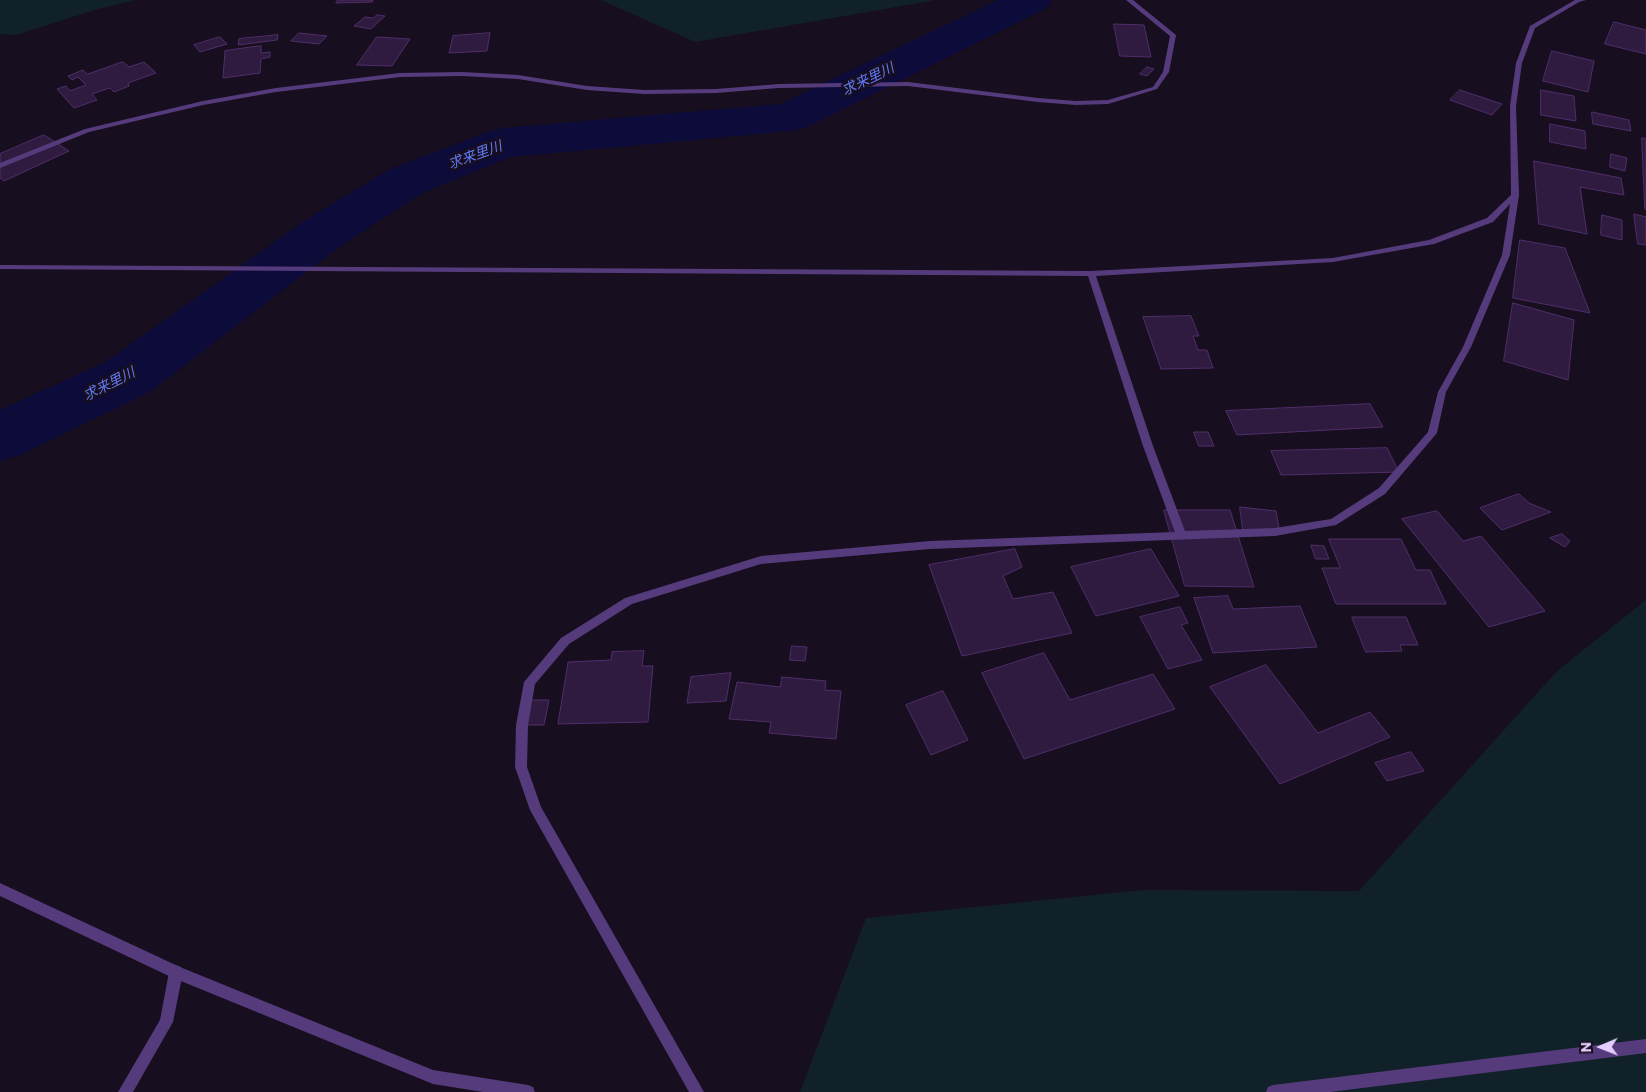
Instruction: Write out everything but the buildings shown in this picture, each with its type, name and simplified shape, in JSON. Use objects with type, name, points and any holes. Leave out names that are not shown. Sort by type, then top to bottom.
[{"type":"street","points":[[0,166],[87,130],[203,103],[276,90],[400,75],[462,74],[518,77],[587,88],[644,92],[716,91],[779,86],[908,84],[1038,100],[1076,103],[1108,102],[1155,88],[1166,72],[1173,35],[1129,0]]},
{"type":"street","points":[[696,1092],[536,810],[521,767],[522,719],[530,682],[565,641],[629,600],[761,560],[930,546],[1275,532],[1334,522],[1382,491],[1432,433],[1442,392],[1467,347],[1506,255],[1516,195],[1513,106],[1519,63],[1532,26],[1577,1],[1583,0]]},
{"type":"street","points":[[0,267],[1091,274],[1333,260],[1431,242],[1490,220],[1516,195]]},
{"type":"street","points":[[1091,274],[1148,446],[1182,536]]},
{"type":"street","points":[[0,889],[176,972],[432,1077],[528,1092]]},
{"type":"street","points":[[125,1092],[166,1022],[176,972]]},
{"type":"street","points":[[1273,1092],[1646,1046]]},
{"type":"shaded area","points":[[0,0],[136,0],[98,9],[16,35],[0,34]]},
{"type":"shaded area","points":[[601,0],[936,0],[695,42]]},
{"type":"shaded area","points":[[1646,600],[1646,1092],[800,1092],[866,918],[1143,890],[1359,891],[1557,671]]},
{"type":"waterway","name":"求来里川","points":[[0,437],[129,376],[323,233],[406,181],[502,143],[790,117],[1031,0]]}]
